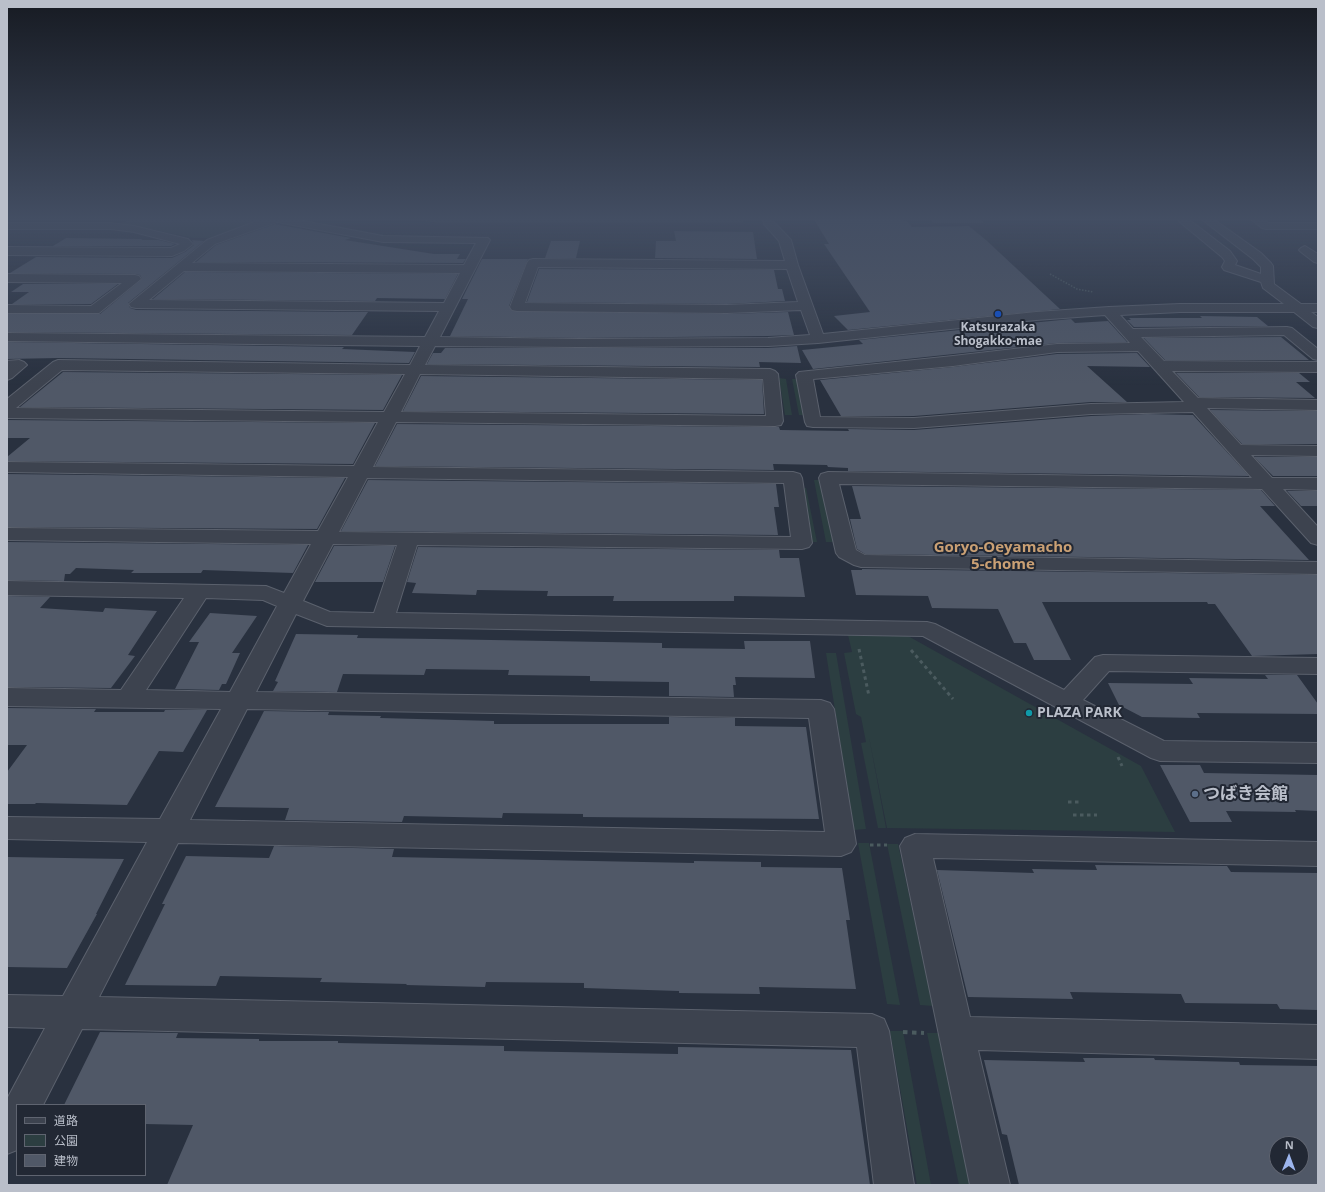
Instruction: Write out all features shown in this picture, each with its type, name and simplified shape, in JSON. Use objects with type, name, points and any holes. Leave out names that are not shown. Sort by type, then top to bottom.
[{"type":"street","points":[[173,274],[136,304],[448,307]]},
{"type":"street","points":[[24,1104],[466,274]]},
{"type":"street","points":[[529,274],[517,307],[726,310],[807,306]]},
{"type":"street","points":[[795,274],[818,339]]},
{"type":"street","points":[[1246,274],[1267,280]]},
{"type":"street","points":[[1267,274],[1268,285],[1273,290],[1318,324]]},
{"type":"street","points":[[7,278],[135,279],[94,310],[7,309]]},
{"type":"street","points":[[7,337],[430,341],[768,342],[818,339],[1036,316],[1109,311],[1180,308],[1318,308]]},
{"type":"street","points":[[1109,311],[1267,483],[1310,522],[1318,539]]},
{"type":"street","points":[[1130,333],[1287,331],[1318,356]]},
{"type":"street","points":[[1143,347],[1057,348],[953,361],[804,375],[813,422],[914,423],[1091,409],[1196,405],[1318,405]]},
{"type":"street","points":[[7,366],[20,365],[7,375]]},
{"type":"street","points":[[7,407],[58,365],[770,374],[775,422],[7,412]]},
{"type":"street","points":[[1160,366],[1318,367]]},
{"type":"street","points":[[1237,450],[1318,450]]},
{"type":"street","points":[[7,467],[793,478],[802,543],[7,534]]},
{"type":"street","points":[[1318,484],[828,478],[846,553],[861,561],[1318,568]]},
{"type":"street","points":[[383,620],[409,539]]},
{"type":"street","points":[[7,588],[266,593],[327,619],[927,628],[1160,751],[1318,753]]},
{"type":"street","points":[[128,699],[199,592]]},
{"type":"street","points":[[1067,702],[1103,663],[1318,666]]},
{"type":"street","points":[[7,697],[821,709],[841,844],[7,828]]},
{"type":"street","points":[[990,1185],[915,846],[1318,854]]},
{"type":"street","points":[[7,1011],[872,1031],[894,1185]]},
{"type":"street","points":[[956,1033],[1318,1042]]},
{"type":"street","points":[[7,1135],[16,1118]]},
{"type":"path","points":[[1050,274],[1077,289],[1098,293]]},
{"type":"path","points":[[907,645],[952,700]]},
{"type":"path","points":[[859,649],[869,696]]},
{"type":"path","points":[[1118,757],[1122,766]]},
{"type":"path","points":[[1068,802],[1082,802]]},
{"type":"path","points":[[1073,814],[1097,815]]},
{"type":"path","points":[[841,844],[915,846]]},
{"type":"path","points":[[872,1031],[956,1033]]},
{"type":"green space","points":[[779,378],[786,379],[792,415],[785,415]]},
{"type":"green space","points":[[792,379],[800,379],[807,415],[799,415]]},
{"type":"green space","points":[[814,480],[822,480],[836,542],[826,542]]},
{"type":"green space","points":[[798,488],[806,488],[817,542],[808,542]]},
{"type":"green space","points":[[848,635],[908,636],[1141,766],[1175,832],[887,828],[869,737],[886,828],[878,828],[861,743],[866,742],[861,717],[856,714],[844,653],[852,652]]},
{"type":"green space","points":[[826,653],[836,653],[866,829],[854,830]]},
{"type":"green space","points":[[858,843],[869,843],[900,1005],[887,1004]]},
{"type":"green space","points":[[887,844],[898,844],[933,1006],[920,1005]]},
{"type":"green space","points":[[890,1031],[903,1031],[931,1185],[917,1185]]},
{"type":"green space","points":[[927,1033],[940,1033],[973,1185],[959,1185]]},
{"type":"building","points":[[88,274],[164,274],[128,303],[130,308],[136,310],[368,312],[352,335],[7,332],[7,314],[100,314],[142,279],[140,275]]},
{"type":"building","points":[[183,274],[458,274],[445,299],[377,298],[375,301],[153,299]]},
{"type":"building","points":[[475,274],[522,274],[509,306],[512,311],[727,314],[788,312],[794,335],[579,338],[450,336],[468,299],[462,299]]},
{"type":"building","points":[[537,274],[775,274],[778,289],[782,289],[785,301],[727,304],[527,302]]},
{"type":"building","points":[[844,274],[1022,274],[1060,309],[848,330],[834,316],[870,312]]},
{"type":"building","points":[[23,284],[118,284],[91,304],[12,304],[29,292],[11,292]]},
{"type":"building","points":[[1200,316],[1257,317],[1268,326],[1134,327],[1127,320],[1131,320],[1129,318],[1202,318]]},
{"type":"building","points":[[1071,319],[1075,323],[1108,321],[1127,342],[1057,343],[813,369],[802,350],[863,344],[859,340]]},
{"type":"building","points":[[1281,337],[1309,360],[1165,360],[1144,338]]},
{"type":"building","points":[[7,342],[344,347],[342,349],[415,352],[409,363],[58,358],[7,359]]},
{"type":"building","points":[[797,346],[801,363],[759,362],[760,367],[427,364],[433,353],[441,353],[445,348],[768,348]]},
{"type":"building","points":[[1137,353],[1150,367],[1087,366],[1127,402],[1091,402],[914,416],[841,416],[820,380],[953,367],[1057,354]]},
{"type":"building","points":[[63,372],[402,375],[383,410],[20,407]]},
{"type":"building","points":[[1176,373],[1299,373],[1310,382],[1296,382],[1315,398],[1199,397]]},
{"type":"building","points":[[421,376],[762,380],[764,414],[403,411]]},
{"type":"building","points":[[1210,410],[1318,411],[1318,444],[1242,444]]},
{"type":"building","points":[[1147,414],[1193,415],[1249,476],[848,471],[848,468],[828,467],[827,465],[773,464],[774,470],[375,466],[397,424],[779,427],[780,430],[849,431],[848,429],[914,430],[1091,416]]},
{"type":"building","points":[[7,420],[375,423],[353,464],[7,461],[7,457],[30,438],[7,438]]},
{"type":"building","points":[[1254,457],[1318,457],[1318,476],[1273,476]]},
{"type":"building","points":[[7,474],[345,478],[317,529],[7,527]]},
{"type":"building","points":[[368,480],[776,484],[779,507],[774,507],[778,535],[341,531]]},
{"type":"building","points":[[852,486],[1261,490],[1275,506],[1260,506],[1309,560],[865,554],[857,549],[850,519],[861,519]]},
{"type":"building","points":[[1287,491],[1318,491],[1318,506],[1301,506]]},
{"type":"building","points":[[7,542],[308,545],[293,573],[203,570],[201,573],[131,573],[134,570],[76,568],[70,574],[65,574],[64,581],[7,580]]},
{"type":"building","points":[[334,546],[395,546],[383,582],[315,582]]},
{"type":"building","points":[[418,547],[779,550],[780,558],[799,558],[805,597],[734,596],[734,601],[613,601],[614,596],[547,596],[548,591],[477,590],[476,595],[412,593],[416,583],[407,582]]},
{"type":"building","points":[[851,570],[1318,575],[1318,654],[1252,656],[1215,604],[1208,604],[1207,602],[1042,602],[1071,660],[1034,660],[1026,643],[1014,643],[998,609],[932,608],[928,596],[856,595]]},
{"type":"building","points":[[7,596],[50,597],[40,608],[103,612],[105,608],[157,611],[128,655],[135,656],[111,688],[7,687]]},
{"type":"building","points":[[210,613],[257,616],[232,653],[240,653],[226,684],[222,684],[219,690],[175,689],[199,642],[189,642]]},
{"type":"building","points":[[296,634],[358,635],[357,638],[662,643],[662,648],[745,649],[744,641],[810,641],[815,678],[735,677],[736,685],[733,685],[734,697],[669,696],[669,682],[590,681],[590,676],[508,675],[509,670],[426,669],[424,675],[343,674],[337,692],[273,691],[278,682],[275,681]]},
{"type":"building","points":[[1265,675],[1297,675],[1318,704],[1318,714],[1197,713],[1200,718],[1142,717],[1119,705],[1108,683],[1193,684],[1189,678],[1268,679]]},
{"type":"building","points":[[7,708],[96,709],[94,712],[164,712],[165,710],[207,710],[183,752],[159,751],[127,805],[36,803],[7,804],[7,772],[27,745],[7,745]]},
{"type":"building","points":[[264,711],[329,712],[328,715],[381,716],[380,718],[494,721],[494,724],[669,724],[669,717],[735,718],[735,726],[806,727],[819,819],[583,817],[583,814],[503,813],[502,818],[404,816],[402,822],[285,820],[289,808],[215,807]]},
{"type":"building","points":[[1160,765],[1200,765],[1204,773],[1318,775],[1318,811],[1226,811],[1232,822],[1190,822]]},
{"type":"building","points":[[274,846],[394,849],[392,857],[694,863],[694,861],[761,862],[761,867],[842,868],[850,920],[846,920],[856,989],[759,987],[760,994],[679,993],[679,991],[584,988],[584,983],[486,982],[485,987],[320,982],[322,978],[220,976],[216,986],[125,985],[165,904],[162,904],[186,856],[269,858]]},
{"type":"building","points":[[7,857],[124,859],[97,914],[67,968],[7,967]]},
{"type":"building","points":[[1095,865],[1227,866],[1231,872],[1318,873],[1318,1010],[1280,1009],[1277,1004],[1185,1003],[1181,994],[1070,992],[1073,999],[968,997],[937,870],[1034,873],[1032,869],[1097,870]]},
{"type":"building","points":[[100,1032],[178,1033],[176,1038],[259,1039],[259,1041],[338,1041],[338,1043],[504,1046],[504,1051],[678,1054],[678,1047],[851,1050],[870,1185],[167,1185],[193,1125],[146,1124],[146,1104],[64,1104]]},
{"type":"building","points":[[1083,1058],[1154,1058],[1155,1060],[1239,1062],[1240,1065],[1318,1066],[1318,1185],[1019,1185],[1007,1135],[1002,1134],[984,1060],[1085,1062]]},
{"type":"place","name":"Katsurazaka Shogakko-mae","points":[[998,314]]},
{"type":"place","name":"PLAZA PARK","points":[[1029,713]]},
{"type":"place","name":"つばき会館","points":[[1195,794]]},
{"type":"district","name":"Goryo-Oeyamacho 5-chome","points":[[1003,556]]}]
